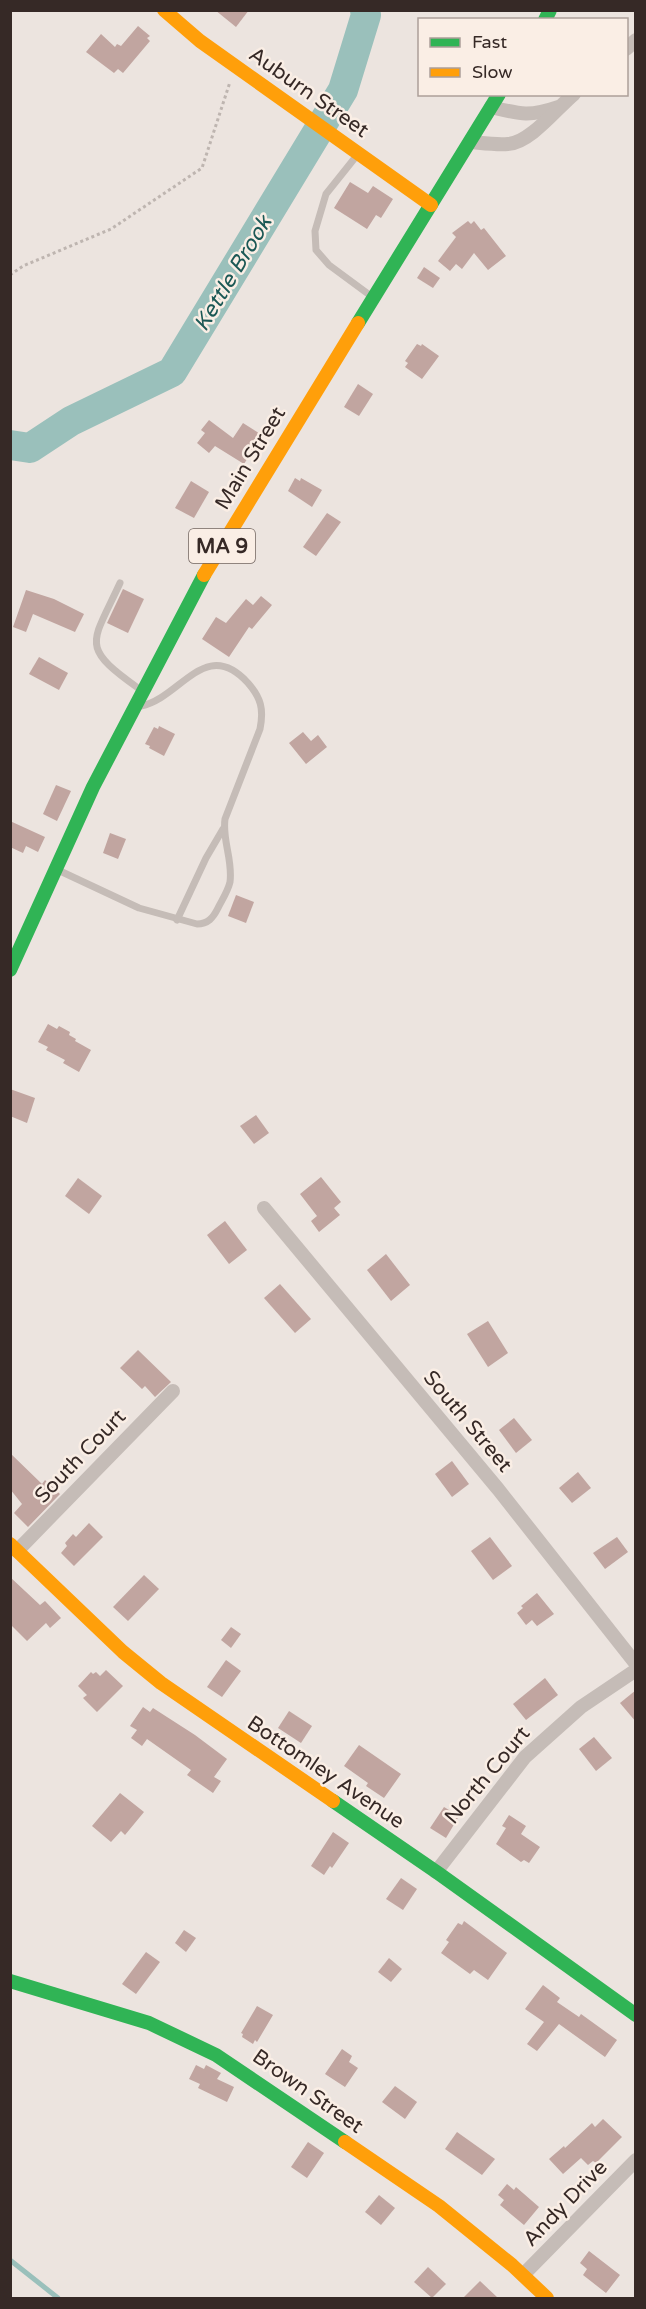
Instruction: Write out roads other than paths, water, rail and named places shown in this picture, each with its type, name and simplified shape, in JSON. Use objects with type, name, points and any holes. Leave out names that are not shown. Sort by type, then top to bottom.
[{"type":"main road","name":"Auburn Street","points":[[164,10],[200,41],[431,205]]},
{"type":"main road","name":"Main Street","points":[[10,970],[93,787],[195,590],[495,101]]},
{"type":"main road","name":"Bottomley Avenue","points":[[14,1548],[147,1673],[207,1717],[633,2008]]},
{"type":"main road","name":"Brown Street","points":[[10,1981],[149,2023],[216,2055],[439,2206],[524,2275],[547,2298]]},
{"type":"street","name":"Main Street","points":[[470,142],[510,145],[537,131],[572,96]]},
{"type":"street","name":"Main Street","points":[[495,101],[519,114],[537,114],[560,106]]},
{"type":"street","name":"South Street","points":[[264,1208],[356,1315],[498,1489],[636,1664]]},
{"type":"street","name":"South Court","points":[[14,1548],[172,1391]]},
{"type":"street","name":"North Court","points":[[436,1872],[525,1757],[581,1707],[636,1670]]},
{"type":"street","name":"Andy Drive","points":[[524,2275],[636,2160]]},
{"type":"lane","points":[[358,153],[326,195],[315,231],[316,250],[329,265],[374,297]]},
{"type":"lane","points":[[120,583],[95,641],[97,653],[107,665],[143,691]]},
{"type":"lane","points":[[55,869],[139,908],[177,920],[204,924],[215,913],[224,896],[230,876],[224,829],[225,819],[260,729],[263,716],[261,702],[255,691],[234,672],[212,664],[203,667],[165,697],[134,708]]},
{"type":"lane","points":[[177,920],[206,858],[224,829]]},
{"type":"waterway","name":"Kettle Brook","points":[[10,445],[30,448],[71,421],[172,372],[343,90],[366,15],[365,10]]},
{"type":"waterway","points":[[10,2260],[58,2298]]}]
